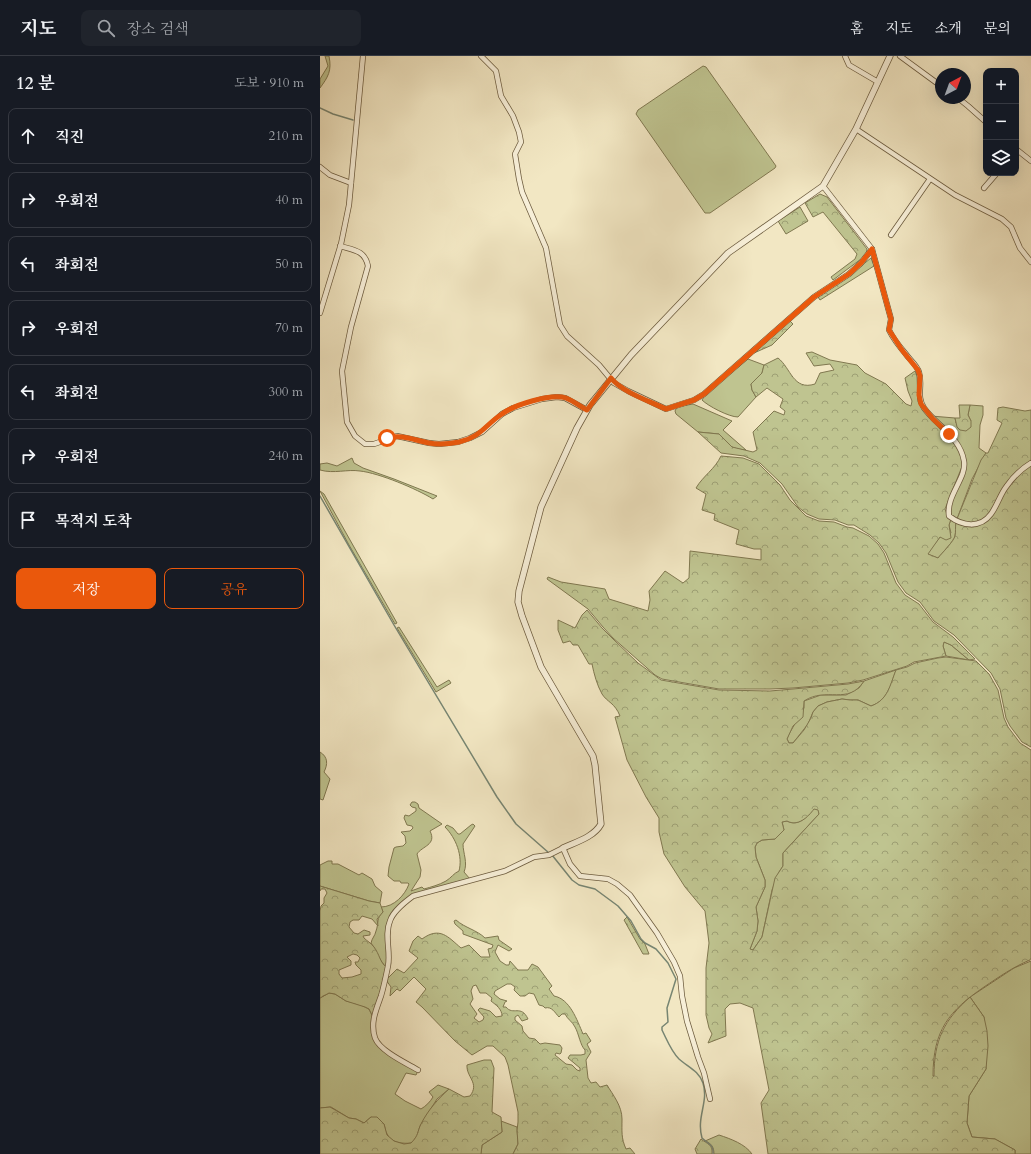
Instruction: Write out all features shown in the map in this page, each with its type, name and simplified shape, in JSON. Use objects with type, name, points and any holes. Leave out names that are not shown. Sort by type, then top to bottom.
[{"type":"street","points":[[320,313],[340,246],[349,205],[363,56]]},
{"type":"street","points":[[481,56],[496,71],[501,96],[513,116],[519,132],[521,142],[515,154],[519,179],[522,192],[546,248],[560,325],[566,336],[600,366],[614,383],[628,391],[666,409],[694,400],[704,394],[814,297],[849,274],[861,263],[872,249]]},
{"type":"street","points":[[845,56],[850,65],[878,82]]},
{"type":"street","points":[[418,1070],[403,1062],[380,1046],[375,1038],[373,1028],[374,1017],[389,964],[388,928],[392,917],[404,902],[413,896],[505,871],[534,857],[555,853],[593,833],[599,829],[601,824],[595,765],[590,749],[541,667],[518,602],[519,591],[541,507],[559,466],[587,410],[611,378],[631,355],[728,253],[824,186],[856,129],[890,56]]},
{"type":"street","points":[[900,56],[935,82]]},
{"type":"street","points":[[966,104],[983,119]]},
{"type":"street","points":[[856,129],[930,179],[956,195],[1002,219],[1011,227],[1020,248],[1031,262]]},
{"type":"street","points":[[1019,152],[1031,161]]},
{"type":"street","points":[[320,167],[330,175],[351,183]]},
{"type":"street","points":[[984,188],[994,176]]},
{"type":"street","points":[[891,236],[930,179]]},
{"type":"street","points":[[824,186],[872,249],[891,319],[889,330],[902,350],[918,370],[920,376],[919,395],[921,404],[933,419],[958,443],[962,453],[964,463],[948,508],[949,516],[956,521],[966,524],[977,524],[990,516],[1005,488],[1019,472],[1031,463]]},
{"type":"street","points":[[340,246],[361,253],[367,258],[368,266],[351,327],[342,371],[347,422],[355,436],[365,444],[374,444],[397,436],[439,444],[458,442],[482,432],[502,414],[513,408],[542,399],[557,397],[565,398],[587,410]]},
{"type":"street","points":[[320,301],[326,294]]},
{"type":"street","points":[[563,848],[570,864],[580,876],[608,879],[617,884],[630,895],[674,962],[680,976],[687,1021],[704,1073],[710,1099]]},
{"type":"green space","points":[[325,56],[329,56],[330,70],[320,88],[320,79],[328,66]]},
{"type":"green space","points":[[703,66],[706,67],[776,166],[710,213],[705,213],[636,114],[638,110]]},
{"type":"green space","points":[[820,194],[827,197],[867,249],[866,255],[833,280],[831,277],[855,259],[857,254],[823,212],[813,217],[805,203]]},
{"type":"green space","points":[[800,207],[808,221],[786,234],[778,221]]},
{"type":"green space","points":[[871,258],[874,266],[820,300],[818,297],[850,275]]},
{"type":"green space","points":[[790,321],[793,324],[772,345],[754,353]]},
{"type":"green space","points":[[812,352],[830,360],[857,365],[865,373],[886,384],[906,404],[911,406],[912,401],[905,378],[915,371],[917,376],[918,402],[930,418],[958,445],[963,464],[945,509],[948,517],[951,519],[949,525],[951,538],[946,540],[940,537],[928,554],[938,558],[954,538],[956,523],[970,527],[982,523],[1006,488],[1031,465],[1031,747],[1022,742],[1010,726],[1006,718],[1000,689],[991,673],[954,635],[934,621],[920,602],[906,593],[898,582],[886,553],[879,543],[870,535],[854,525],[848,525],[835,520],[819,519],[807,514],[798,507],[782,484],[760,463],[744,456],[721,453],[698,432],[719,434],[732,447],[753,452],[757,450],[753,432],[774,411],[784,415],[785,411],[780,407],[783,399],[767,388],[756,397],[752,390],[751,384],[762,373],[764,365],[778,358],[797,381],[808,385],[815,384],[820,373],[834,370],[830,364],[814,366],[806,353]]},
{"type":"green space","points":[[748,359],[764,365],[762,373],[751,384],[752,390],[756,397],[738,417],[734,417],[719,411],[702,400],[706,394]]},
{"type":"green space","points":[[693,404],[732,421],[723,430],[746,450],[732,447],[719,434],[698,432],[676,414],[675,411],[677,407]]},
{"type":"green space","points":[[959,405],[970,405],[968,415],[971,421],[971,427],[966,431],[960,430],[957,427],[955,418],[960,418]]},
{"type":"green space","points":[[970,405],[983,406],[979,448],[986,453],[972,479],[957,519],[951,515],[950,507],[965,465],[965,458],[953,438],[931,416],[955,418],[956,423],[971,421],[968,415]]},
{"type":"green space","points":[[1003,407],[1025,411],[1031,410],[1031,461],[1007,482],[992,509],[982,520],[967,522],[957,519],[981,460],[986,453],[988,453],[1002,423],[997,420],[998,408]]},
{"type":"green space","points":[[721,456],[743,458],[759,464],[780,485],[790,500],[806,516],[819,521],[834,522],[853,528],[869,536],[878,544],[884,553],[896,583],[905,595],[919,604],[933,622],[953,637],[975,659],[969,660],[951,645],[944,642],[943,646],[946,656],[914,662],[907,666],[863,680],[848,683],[793,688],[719,689],[662,679],[655,675],[613,638],[588,609],[547,579],[548,577],[561,582],[605,589],[609,599],[648,611],[650,600],[649,591],[665,571],[683,583],[689,578],[690,551],[761,560],[761,549],[754,549],[736,544],[739,530],[714,520],[715,514],[702,510],[706,494],[696,488],[716,465]]},
{"type":"green space","points":[[352,458],[354,463],[363,468],[437,496],[433,499],[398,482],[368,472],[330,472],[320,470],[320,464],[327,463],[337,466]]},
{"type":"green space","points":[[320,491],[324,494],[397,623],[395,624],[349,545]]},
{"type":"green space","points":[[951,519],[956,523],[955,536],[952,541],[938,558],[927,554],[940,537],[951,533],[949,525]]},
{"type":"green space","points":[[587,610],[602,628],[638,663],[661,680],[719,690],[770,691],[848,684],[864,681],[851,693],[821,695],[804,701],[803,717],[793,726],[787,739],[789,743],[793,743],[804,730],[813,712],[818,706],[827,702],[842,699],[858,700],[871,706],[885,696],[896,670],[915,663],[946,657],[976,661],[989,674],[998,690],[1004,718],[1008,727],[1020,743],[1031,750],[1031,958],[970,997],[984,1017],[988,1046],[986,1069],[969,1096],[967,1123],[972,1137],[995,1139],[1015,1150],[1015,1154],[768,1154],[761,1103],[769,1090],[753,1008],[740,1003],[730,1004],[725,1009],[726,1036],[708,1043],[712,1034],[706,1015],[706,968],[709,943],[705,911],[685,887],[664,854],[659,832],[659,818],[646,797],[627,760],[615,717],[620,716],[618,712],[602,694],[592,664],[589,664],[578,645],[573,645],[570,641],[563,643],[558,630],[558,620],[575,628],[582,615]],"holes":[[[814,809],[818,810],[819,814],[783,853],[783,866],[775,878],[762,937],[753,950],[750,949],[757,931],[758,921],[756,907],[765,887],[765,880],[756,857],[755,847],[757,843],[762,840],[775,839],[784,830],[782,822],[799,822],[806,818]],[[967,999],[953,1014],[942,1032],[936,1052],[933,1076],[936,1046],[940,1034],[945,1023],[952,1014]]]},
{"type":"green space","points":[[399,627],[437,687],[449,680],[451,683],[436,692],[397,628]]},
{"type":"green space","points":[[944,642],[951,645],[969,660],[946,656],[943,646]]},
{"type":"green space","points":[[896,670],[888,692],[877,703],[871,706],[858,700],[842,699],[827,702],[818,706],[813,712],[808,724],[793,743],[789,743],[787,739],[804,708],[804,701],[821,695],[846,695],[859,688],[864,681]]},
{"type":"green space","points":[[320,752],[326,758],[327,763],[324,772],[330,779],[323,800],[320,799]]},
{"type":"green space","points":[[412,802],[418,804],[419,808],[442,824],[430,831],[432,839],[428,845],[417,854],[421,870],[420,877],[411,891],[422,887],[424,889],[441,884],[459,871],[460,859],[458,848],[449,831],[445,827],[447,825],[453,828],[458,834],[473,824],[475,826],[463,844],[465,862],[464,872],[470,879],[412,896],[391,916],[387,968],[371,943],[376,933],[378,919],[383,912],[381,907],[395,903],[405,892],[409,884],[394,881],[388,876],[394,848],[403,846],[406,843],[405,836],[401,832],[410,831],[413,828],[412,826],[407,825],[404,818],[405,815],[409,816],[416,811],[416,808],[410,805]]},
{"type":"green space","points":[[814,808],[819,810],[819,814],[783,853],[783,866],[772,890],[762,937],[753,950],[750,949],[757,931],[758,921],[756,907],[765,887],[765,880],[756,857],[755,847],[757,843],[762,840],[775,839],[784,830],[782,822],[799,822],[806,818]]},
{"type":"green space","points":[[328,861],[332,861],[332,864],[338,864],[359,875],[362,873],[372,879],[375,886],[382,892],[380,903],[320,886],[320,865]]},
{"type":"green space","points":[[320,886],[380,903],[383,912],[377,919],[378,926],[372,919],[362,916],[359,920],[353,920],[350,922],[349,927],[354,933],[358,934],[364,930],[370,932],[370,935],[363,936],[372,944],[382,963],[387,968],[373,1017],[369,1009],[346,1001],[335,994],[329,993],[320,998],[320,911],[327,893],[325,889],[321,889],[320,891]],"holes":[[[353,954],[360,958],[358,962],[355,962],[361,970],[361,974],[342,978],[339,974],[339,970],[351,965],[351,961],[347,957]]]},
{"type":"green space","points":[[627,917],[640,939],[645,944],[649,954],[643,954],[624,920]]},
{"type":"green space","points":[[456,920],[485,938],[498,936],[499,940],[512,949],[509,951],[498,945],[495,952],[500,961],[506,965],[509,965],[510,961],[518,970],[528,970],[532,964],[538,967],[552,986],[549,989],[554,996],[560,998],[569,1006],[583,1034],[586,1033],[591,1041],[587,1044],[591,1052],[586,1060],[588,1078],[591,1083],[596,1082],[600,1087],[607,1085],[619,1105],[622,1114],[622,1134],[624,1145],[626,1149],[630,1148],[635,1154],[513,1154],[518,1144],[518,1112],[505,1057],[493,1046],[487,1046],[472,1055],[455,1041],[416,1002],[426,989],[414,977],[400,991],[397,989],[390,996],[391,987],[386,980],[397,969],[404,973],[418,958],[409,951],[413,941],[418,936],[422,939],[434,933],[443,934],[461,948],[469,945],[481,957],[490,957],[488,949],[492,948],[493,945],[463,934],[463,931],[455,924],[454,921]],"holes":[[[507,984],[511,984],[515,987],[514,990],[520,996],[525,996],[529,993],[534,994],[539,1005],[545,1008],[550,1008],[559,1017],[562,1014],[565,1014],[573,1023],[585,1050],[585,1054],[570,1055],[568,1058],[580,1068],[580,1071],[572,1065],[566,1064],[555,1055],[556,1053],[561,1053],[562,1048],[560,1045],[545,1043],[540,1044],[535,1039],[529,1038],[523,1031],[522,1026],[515,1020],[515,1017],[518,1015],[522,1021],[528,1019],[523,1012],[511,1011],[506,1007],[503,1007],[507,1001],[500,999],[494,994],[495,991]],[[476,985],[480,993],[486,993],[492,998],[491,1001],[500,1009],[502,1016],[496,1017],[490,1011],[480,1008],[478,1010],[484,1017],[483,1020],[479,1022],[474,1018],[477,1014],[470,1004],[473,999],[471,991],[473,986]]]},
{"type":"green space","points":[[1031,961],[1031,1154],[1015,1154],[1015,1150],[995,1139],[972,1137],[967,1123],[969,1096],[986,1069],[984,1017],[970,997],[1014,968]]},
{"type":"green space","points":[[329,993],[335,994],[346,1001],[359,1004],[369,1009],[373,1017],[372,1028],[380,1047],[418,1071],[416,1075],[406,1073],[395,1094],[421,1109],[428,1104],[433,1097],[429,1092],[438,1085],[449,1089],[437,1099],[420,1126],[417,1136],[412,1143],[401,1143],[394,1141],[386,1133],[384,1124],[371,1117],[364,1123],[356,1119],[349,1118],[331,1107],[320,1108],[320,998]]},
{"type":"green space","points":[[484,1060],[491,1060],[494,1068],[492,1112],[501,1117],[502,1132],[482,1145],[481,1154],[320,1154],[320,1108],[330,1107],[349,1118],[356,1119],[364,1123],[371,1117],[377,1117],[384,1124],[387,1135],[394,1141],[404,1144],[411,1143],[417,1136],[421,1124],[427,1114],[449,1089],[464,1097],[470,1096],[474,1087],[468,1073],[467,1065]]},
{"type":"green space","points":[[501,1121],[517,1127],[518,1144],[513,1154],[481,1154],[482,1145],[502,1132]]},
{"type":"green space","points":[[719,1135],[742,1145],[752,1154],[714,1154],[712,1146],[705,1141]]},
{"type":"green space","points":[[701,1139],[711,1146],[712,1154],[697,1154],[695,1149]]},
{"type":"waterway","points":[[320,108],[353,120]]},
{"type":"waterway","points":[[320,496],[394,625],[497,797],[516,824],[549,853]]},
{"type":"waterway","points":[[552,855],[572,880],[579,885],[595,889],[618,906],[631,921],[641,939],[656,949],[668,963],[676,979],[667,1008],[668,1022],[662,1027],[662,1030],[676,1056],[696,1072],[703,1083],[705,1097],[700,1123],[702,1138],[712,1146],[713,1154]]},
{"type":"route","points":[[387,438],[397,436],[439,444],[458,442],[482,432],[502,414],[513,408],[542,399],[557,397],[565,398],[587,410],[611,378],[614,383],[628,391],[666,409],[694,400],[704,394],[756,349],[777,328],[814,297],[849,274],[861,263],[872,249],[891,319],[889,330],[902,350],[918,370],[920,376],[919,395],[921,404],[933,419],[949,434]]}]
